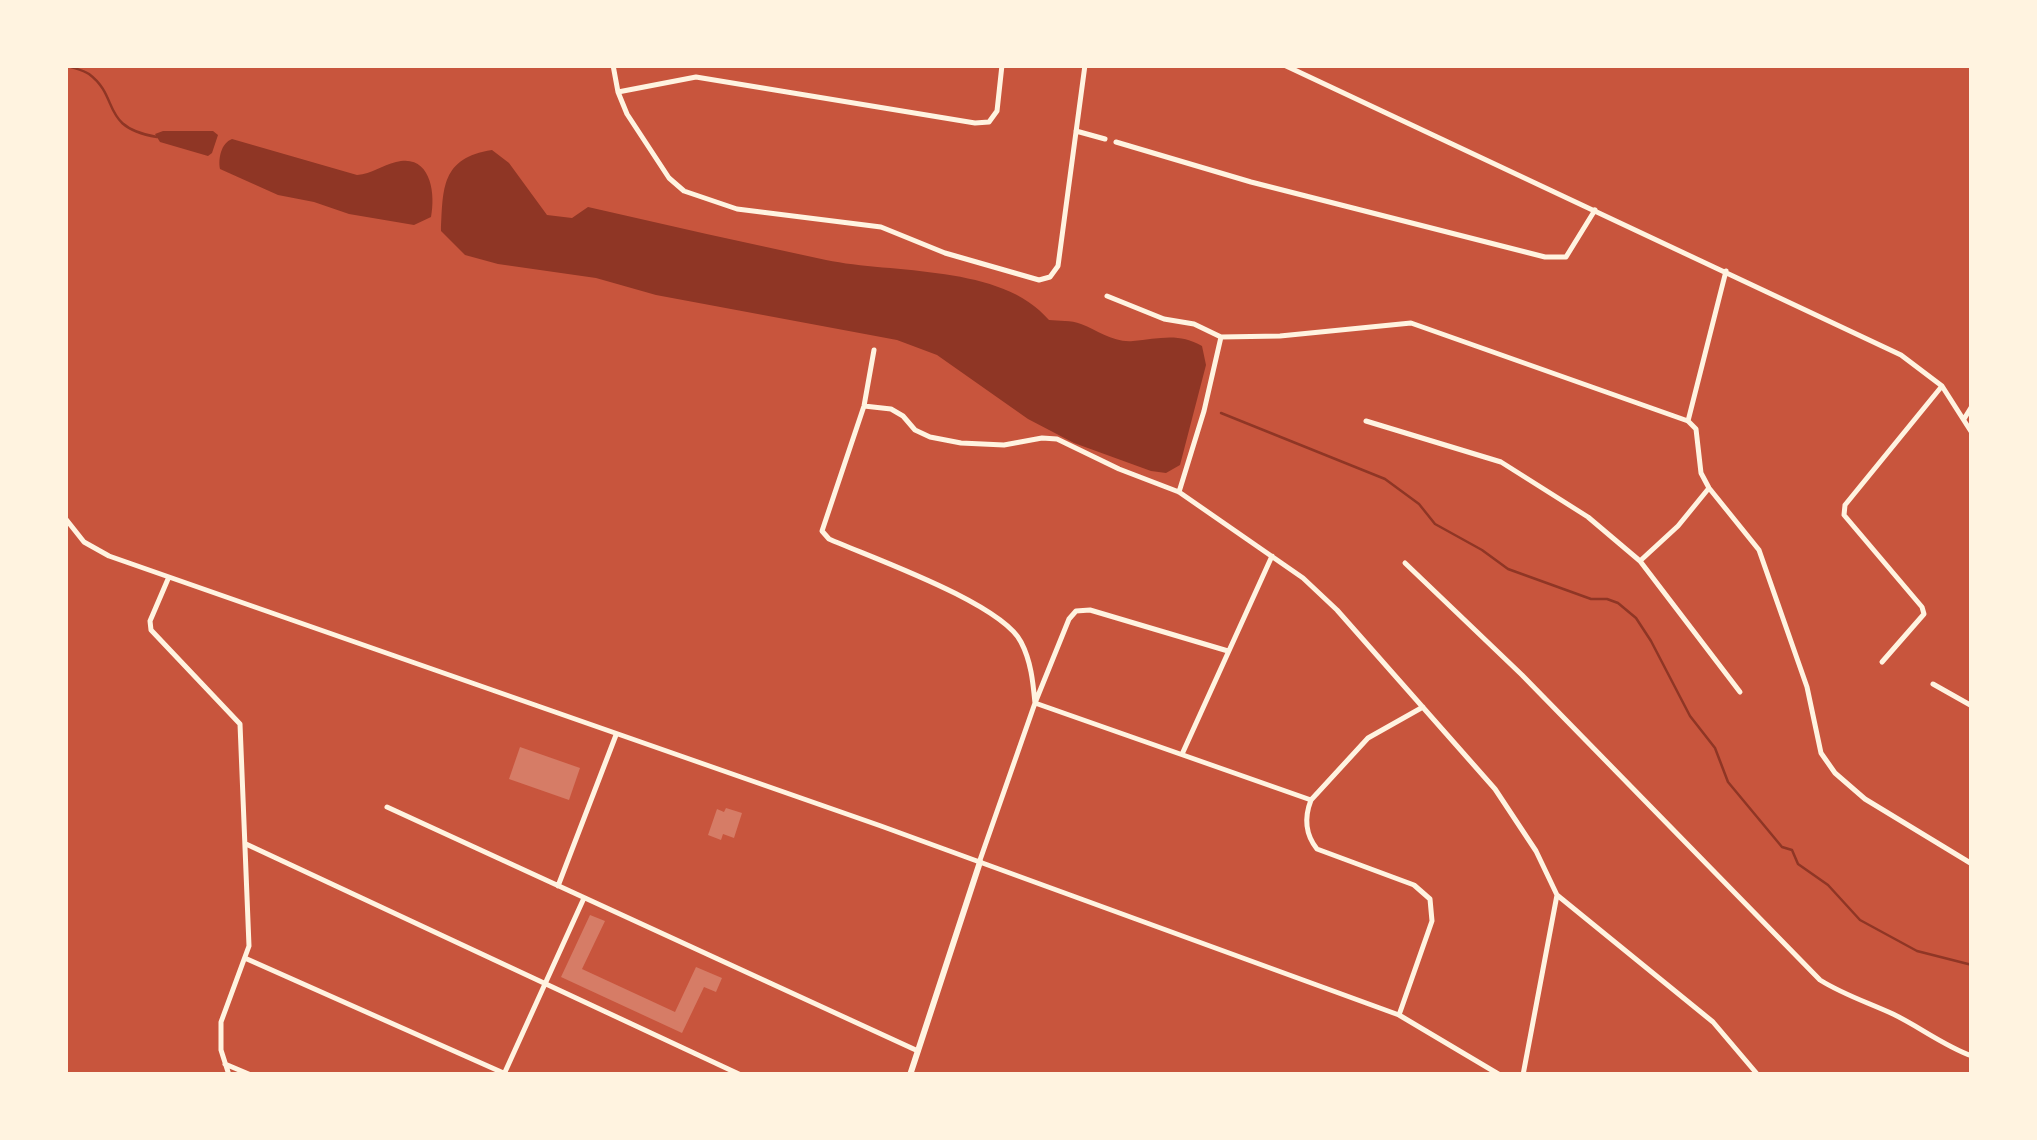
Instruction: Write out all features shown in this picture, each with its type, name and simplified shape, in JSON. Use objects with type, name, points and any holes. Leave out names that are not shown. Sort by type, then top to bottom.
[{"type":"street","points":[[311,65],[327,65]]},
{"type":"street","points":[[613,65],[627,114],[669,178],[684,192],[737,209],[881,227],[945,253],[1038,280],[1050,277],[1058,266],[1085,65]]},
{"type":"street","points":[[618,92],[696,77],[974,123],[988,122],[997,111],[1002,65]]},
{"type":"street","points":[[1284,65],[1898,353],[1942,386],[1972,432]]},
{"type":"street","points":[[1076,130],[1104,139]]},
{"type":"street","points":[[1116,142],[1255,183],[1545,257],[1566,257],[1595,210]]},
{"type":"street","points":[[1688,421],[1726,271]]},
{"type":"street","points":[[1108,296],[1164,320],[1194,324],[1222,337],[1280,336],[1410,323],[1688,421],[1696,429],[1701,474],[1758,550],[1807,687],[1821,753],[1835,773],[1865,799],[1972,864]]},
{"type":"street","points":[[1179,492],[1222,337]]},
{"type":"street","points":[[874,350],[864,406],[822,531],[829,539],[1002,619],[1020,640],[1032,671],[1035,703]]},
{"type":"street","points":[[1882,662],[1924,614],[1844,515],[1844,504],[1942,386]]},
{"type":"street","points":[[864,406],[891,409],[915,430],[961,443],[1004,445],[1042,438],[1057,440],[1179,492],[1272,556],[1337,610],[1495,789],[1536,851],[1558,895],[1713,1022],[1758,1075]]},
{"type":"street","points":[[1964,418],[1972,406]]},
{"type":"street","points":[[1366,420],[1501,462],[1588,516],[1640,561],[1740,692]]},
{"type":"street","points":[[1640,561],[1678,526],[1709,488]]},
{"type":"street","points":[[65,518],[84,542],[109,556],[980,862],[1399,1015],[1500,1075]]},
{"type":"street","points":[[1183,752],[1272,556]]},
{"type":"street","points":[[1404,563],[1522,674],[1820,980],[1846,997],[1894,1014],[1972,1056]]},
{"type":"street","points":[[168,578],[150,621],[152,630],[240,724],[249,946],[221,1022],[221,1050],[229,1075]]},
{"type":"street","points":[[910,1075],[1035,703],[1069,620],[1082,608],[1228,651]]},
{"type":"street","points":[[1933,684],[1972,706]]},
{"type":"street","points":[[1035,703],[1312,800]]},
{"type":"street","points":[[1399,1015],[1432,921],[1430,898],[1414,885],[1317,850],[1306,824],[1312,800],[1368,738],[1423,707]]},
{"type":"street","points":[[558,886],[616,735]]},
{"type":"street","points":[[386,807],[918,1051]]},
{"type":"street","points":[[246,844],[741,1075]]},
{"type":"street","points":[[1523,1075],[1558,895]]},
{"type":"street","points":[[247,959],[505,1074],[584,898]]},
{"type":"street","points":[[225,1064],[251,1075]]},
{"type":"shaded area","points":[[213,131],[218,135],[208,156],[160,142],[155,134]]},
{"type":"shaded area","points":[[232,139],[357,175],[396,162],[417,163],[431,186],[431,217],[414,225],[349,214],[278,195],[220,169],[221,152]]},
{"type":"shaded area","points":[[492,150],[509,163],[547,215],[572,218],[588,207],[826,260],[975,280],[1029,302],[1049,320],[1077,323],[1119,340],[1185,339],[1202,346],[1206,365],[1180,465],[1166,473],[1151,471],[1074,443],[1028,419],[937,355],[897,340],[465,255],[441,231],[448,177],[463,160]]},
{"type":"building","points":[[520,747],[580,768],[569,800],[509,779]]},
{"type":"building","points":[[726,808],[742,813],[734,838],[723,834],[721,840],[708,835],[717,809],[724,812]]},
{"type":"building","points":[[590,915],[605,921],[582,969],[675,1012],[696,967],[722,978],[716,992],[704,987],[682,1033],[561,977]]},
{"type":"waterway","points":[[66,65],[87,73],[99,83],[118,119],[126,126],[157,137]]},
{"type":"waterway","points":[[1221,413],[1385,479],[1419,504],[1435,524],[1508,569],[1591,599],[1618,603],[1636,618],[1651,641],[1690,716],[1715,748],[1728,782],[1782,847],[1792,850],[1798,864],[1828,885],[1860,920],[1917,951],[1972,965]]}]
